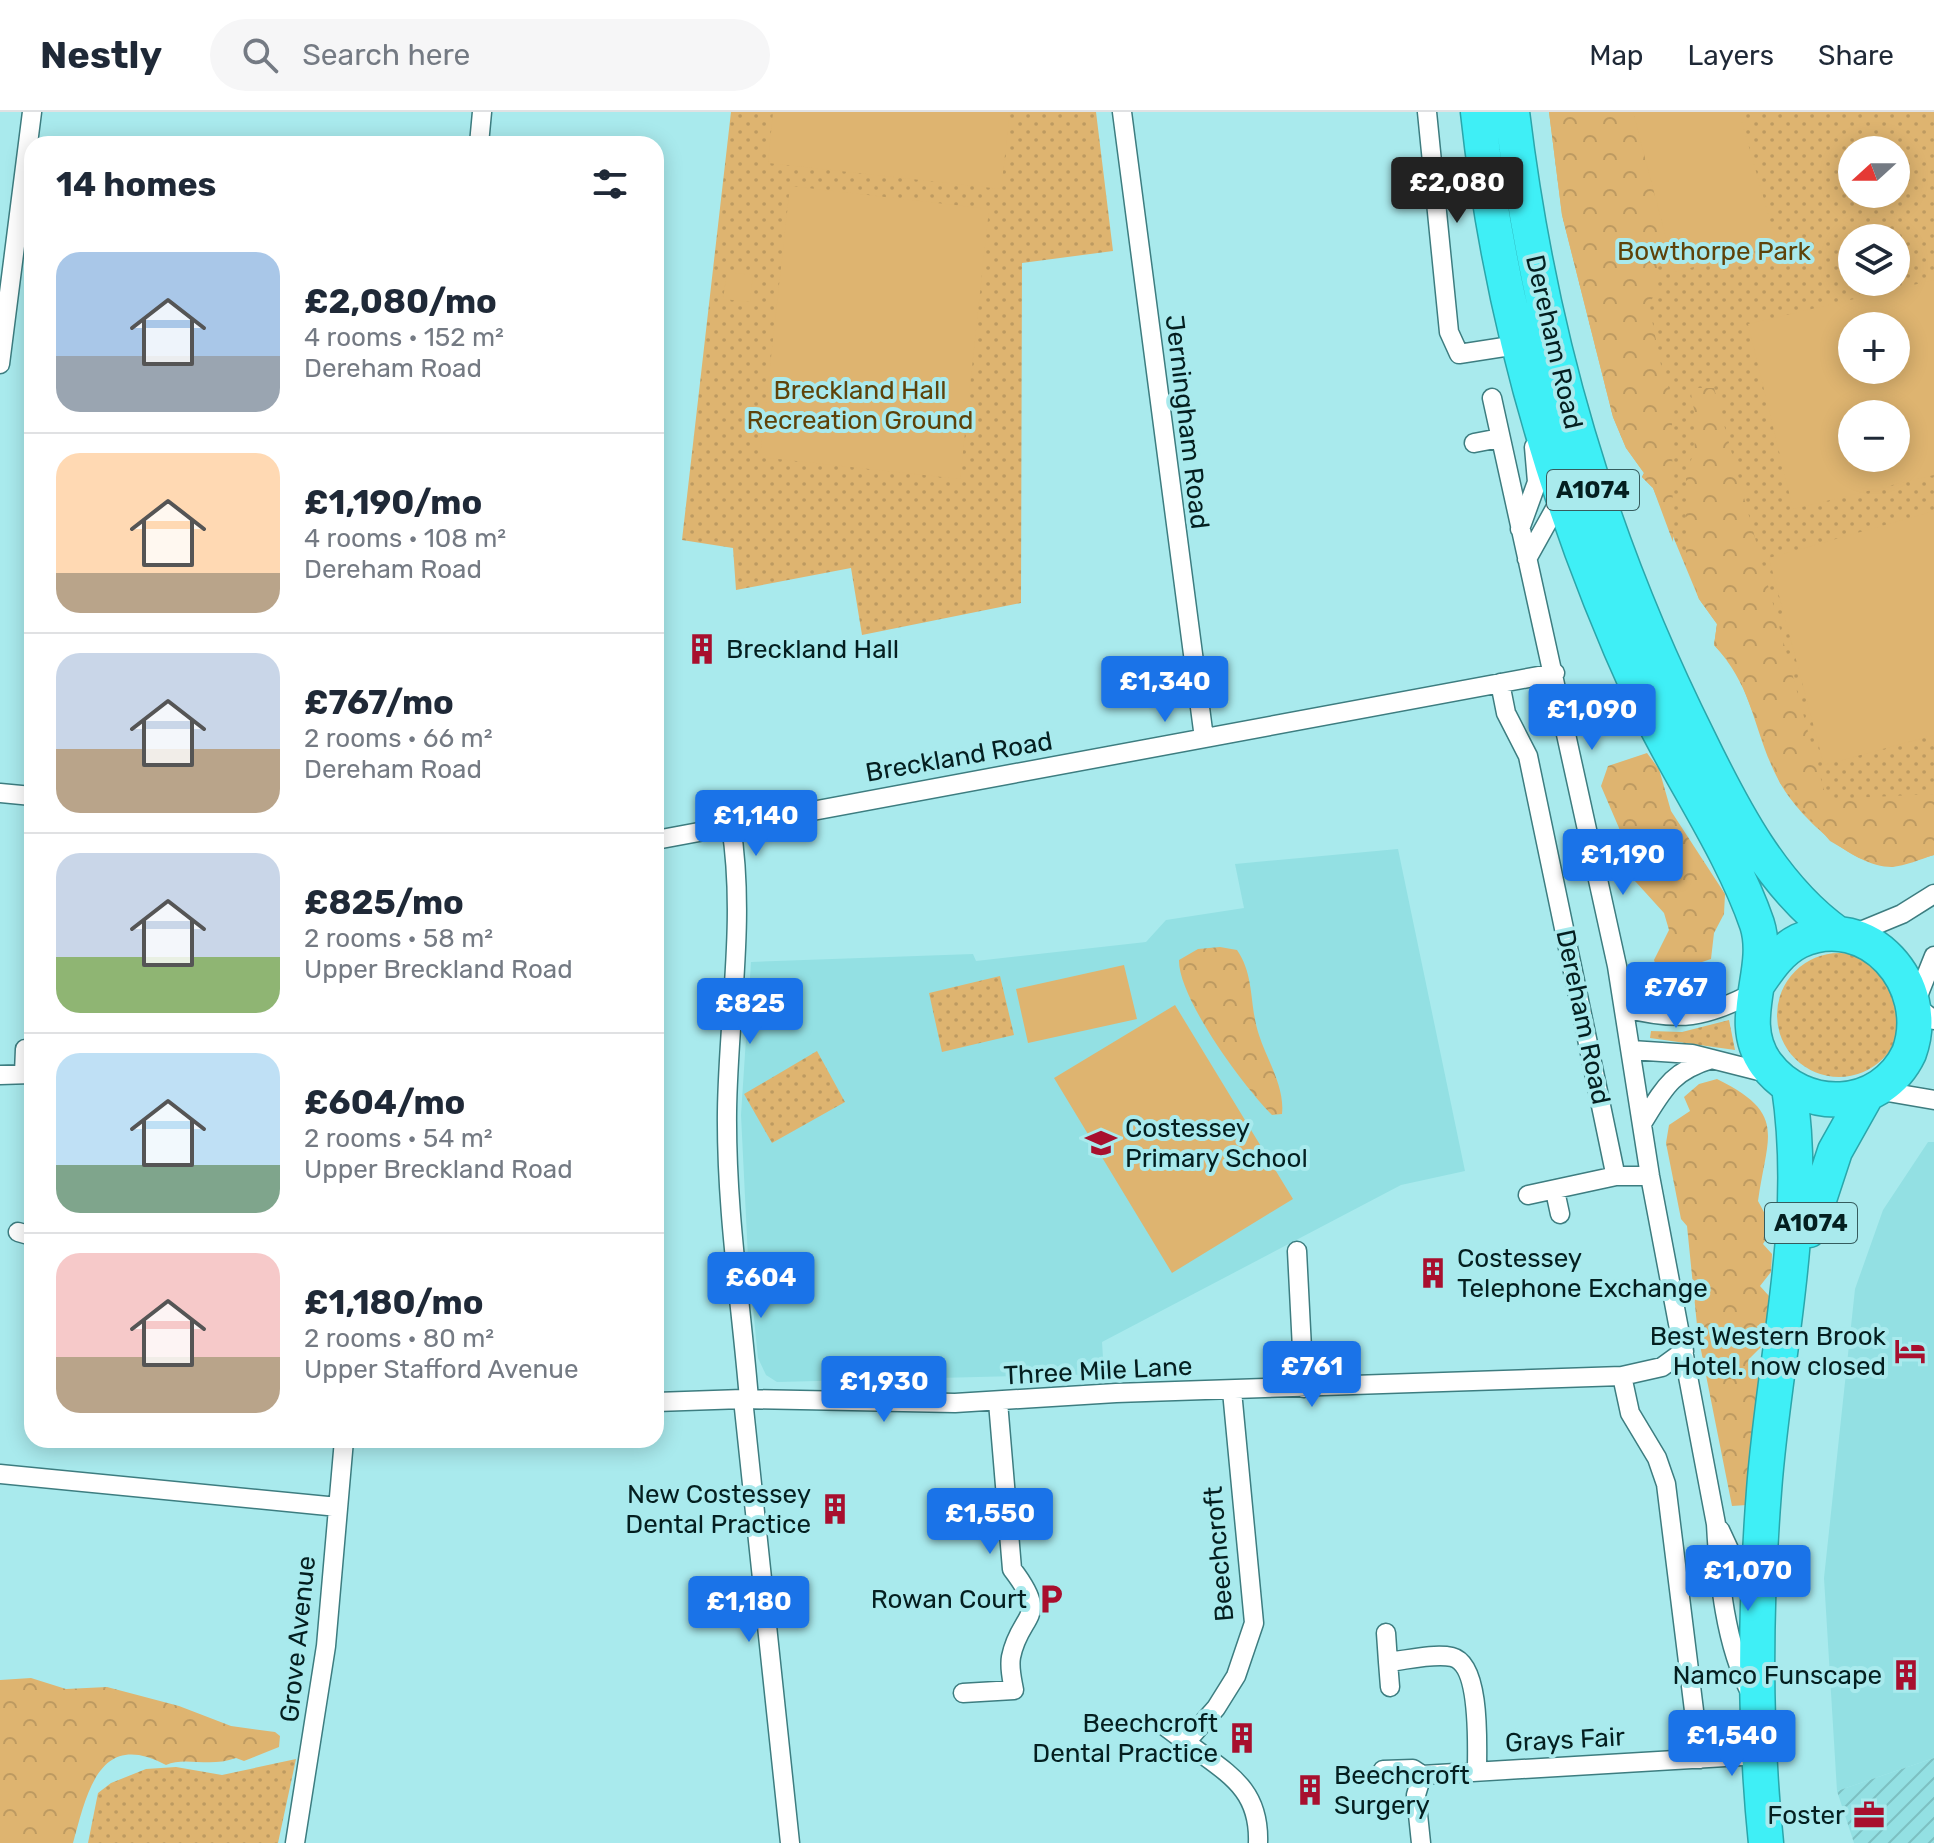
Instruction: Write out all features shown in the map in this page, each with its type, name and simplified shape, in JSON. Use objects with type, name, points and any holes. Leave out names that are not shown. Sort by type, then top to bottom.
[{"type":"highway","name":"Dereham Road","points":[[1478,112],[1517,345],[1562,496],[1595,587],[1644,699],[1744,891],[1758,928],[1762,957],[1753,1033],[1763,1059],[1783,1082],[1824,1100],[1871,1092]]},
{"type":"highway","name":"Dereham Road","points":[[1512,112],[1531,243],[1560,379],[1598,504],[1624,571],[1710,764],[1764,857],[1820,921],[1889,954],[1903,971],[1923,1010],[1909,1054],[1892,1077],[1871,1092],[1840,1140],[1820,1191],[1790,1295]]},
{"type":"highway","name":"A1074","points":[[1560,379],[1553,395],[1552,409],[1572,480],[1562,496]]},
{"type":"highway","name":"Dereham Road","points":[[1757,987],[1777,957],[1799,941],[1845,935]]},
{"type":"highway","name":"Dereham Road","points":[[1766,1843],[1758,1707],[1764,1490],[1790,1295],[1798,1188],[1797,1141],[1783,1082]]},
{"type":"street","points":[[29,136],[32,112]]},
{"type":"street","points":[[480,136],[482,112]]},
{"type":"street","name":"Jerningham Road","points":[[1122,112],[1204,738]]},
{"type":"street","name":"Dereham Road","points":[[1427,112],[1449,332],[1455,351],[1459,354],[1517,345]]},
{"type":"street","points":[[0,364],[24,175]]},
{"type":"street","name":"Dereham Road","points":[[1492,398],[1555,673],[1625,1008],[1631,1050],[1672,1051],[1755,1067],[1783,1082]]},
{"type":"street","name":"Dereham Road","points":[[1520,529],[1537,482],[1532,436],[1535,410]]},
{"type":"street","points":[[1474,443],[1500,438]]},
{"type":"street","points":[[1527,559],[1562,496]]},
{"type":"street","name":"Breckland Road","points":[[664,839],[1555,673]]},
{"type":"street","name":"Dereham Road","points":[[1500,683],[1506,713],[1528,756],[1614,1168]]},
{"type":"street","points":[[0,793],[24,795]]},
{"type":"street","points":[[731,826],[736,876],[727,1108],[729,1199],[790,1843]]},
{"type":"street","points":[[1845,935],[1902,914],[1934,894]]},
{"type":"street","points":[[1923,1010],[1934,956]]},
{"type":"street","name":"Dereham Road","points":[[1625,1008],[1656,1016],[1690,1017],[1715,1012],[1757,987]]},
{"type":"street","points":[[1631,1050],[1650,1176],[1716,1524],[1718,1563],[1732,1645],[1739,1670],[1758,1707]]},
{"type":"street","points":[[1643,1122],[1668,1082],[1683,1070],[1715,1059]]},
{"type":"street","points":[[0,1075],[24,1074]]},
{"type":"street","points":[[1871,1092],[1934,1100]]},
{"type":"street","points":[[1528,1195],[1616,1176],[1650,1176]]},
{"type":"street","points":[[1555,1191],[1560,1214]]},
{"type":"street","points":[[1297,1251],[1304,1388]]},
{"type":"street","name":"Three Mile Lane","points":[[664,1402],[746,1399],[925,1404],[1622,1376],[1662,1367],[1684,1351]]},
{"type":"street","points":[[1622,1376],[1630,1413],[1657,1458],[1666,1484],[1700,1759]]},
{"type":"street","name":"Beechcroft","points":[[1186,1742],[1216,1708],[1236,1676],[1254,1623],[1232,1391]]},
{"type":"street","points":[[963,1693],[1014,1690],[1011,1654],[1030,1619],[1032,1604],[1028,1591],[1012,1569],[998,1402]]},
{"type":"street","name":"Grove Avenue","points":[[295,1843],[326,1646],[343,1448]]},
{"type":"street","points":[[0,1474],[338,1507]]},
{"type":"street","points":[[1716,1524],[1733,1558],[1760,1593]]},
{"type":"street","points":[[1386,1633],[1390,1687]]},
{"type":"street","points":[[1388,1662],[1452,1657],[1466,1667],[1473,1685],[1477,1769]]},
{"type":"street","points":[[1166,1727],[1244,1787],[1254,1802],[1258,1843]]},
{"type":"street","name":"Grays Fair","points":[[1383,1770],[1413,1769],[1422,1775],[1477,1769],[1531,1770],[1759,1755]]},
{"type":"street","points":[[1421,1843],[1416,1795],[1422,1775]]},
{"type":"shaded area","name":"Costessey Primary School","points":[[1398,849],[1465,1171],[1401,1185],[1102,1342],[1104,1374],[777,1382],[766,1375],[758,1358],[748,1258],[741,1115],[751,962],[973,954],[976,961],[1146,942],[1166,920],[1244,908],[1235,864]]},
{"type":"shaded area","points":[[1928,1142],[1934,1142],[1934,1758],[1837,1791],[1824,1578],[1855,1289],[1883,1210]]},
{"type":"shaded area","points":[[1934,1758],[1934,1843],[1854,1843],[1837,1791]]},
{"type":"green space","name":"Breckland Hall Recreation Ground","points":[[731,112],[1096,112],[1113,251],[1022,263],[1021,603],[862,635],[851,568],[736,590],[733,548],[682,540]]},
{"type":"green space","points":[[773,112],[1010,112],[1001,189],[768,163]]},
{"type":"green space","name":"Bowthorpe Park","points":[[1549,112],[1934,112],[1934,855],[1892,867],[1876,865],[1843,849],[1827,837],[1787,794],[1770,762],[1738,678],[1714,645],[1717,624],[1699,599],[1653,488],[1642,477],[1644,473],[1626,448],[1613,417],[1562,215]]},
{"type":"green space","points":[[1549,112],[1633,112],[1665,232],[1658,251],[1657,289],[1649,305],[1661,365],[1667,379],[1672,416],[1673,542],[1653,488],[1642,477],[1644,473],[1626,448],[1613,417],[1562,215]]},
{"type":"green space","points":[[1633,112],[1739,112],[1777,245],[1675,272]]},
{"type":"green space","points":[[790,186],[989,209],[960,479],[760,457]]},
{"type":"green space","points":[[727,272],[753,275],[750,302],[723,299]]},
{"type":"green space","points":[[1934,280],[1934,475],[1793,509],[1748,324],[1866,296],[1910,296],[1910,286]]},
{"type":"green space","points":[[1690,388],[1714,388],[1824,790],[1831,799],[1934,794],[1934,855],[1892,867],[1859,858],[1830,841],[1780,783],[1736,669],[1714,645],[1717,624],[1699,599],[1686,562],[1686,470],[1694,454],[1696,420]]},
{"type":"green space","points":[[1934,511],[1934,735],[1824,765],[1769,558]]},
{"type":"green space","points":[[1647,753],[1659,769],[1671,811],[1725,894],[1724,914],[1714,933],[1711,959],[1693,965],[1690,981],[1674,996],[1661,981],[1654,960],[1669,930],[1664,913],[1625,870],[1625,842],[1601,786],[1608,766]]},
{"type":"green space","points":[[1220,947],[1237,950],[1247,970],[1256,1024],[1281,1094],[1282,1114],[1272,1115],[1230,1064],[1189,996],[1179,960],[1198,949]]},
{"type":"green space","points":[[1839,953],[1863,958],[1883,971],[1896,991],[1901,1015],[1896,1039],[1883,1059],[1863,1072],[1839,1077],[1815,1072],[1795,1059],[1782,1039],[1777,1015],[1782,991],[1795,971],[1815,958]]},
{"type":"green space","points":[[1124,965],[1137,1019],[1028,1043],[1016,989]]},
{"type":"green space","points":[[1000,976],[1014,1035],[942,1052],[929,993]]},
{"type":"green space","points":[[1175,1005],[1293,1199],[1172,1273],[1054,1078]]},
{"type":"green space","points":[[1729,1020],[1735,1050],[1650,1038],[1651,1031],[1682,1032]]},
{"type":"green space","points":[[817,1051],[845,1102],[772,1143],[744,1094]]},
{"type":"green space","points":[[1717,1079],[1740,1092],[1764,1116],[1768,1143],[1758,1201],[1765,1214],[1774,1218],[1773,1228],[1763,1244],[1772,1254],[1771,1272],[1760,1286],[1769,1296],[1767,1322],[1757,1326],[1762,1346],[1751,1357],[1762,1382],[1747,1505],[1732,1506],[1698,1335],[1687,1226],[1681,1219],[1666,1143],[1669,1125],[1690,1111],[1684,1097],[1699,1084]]},
{"type":"green space","points":[[31,1678],[66,1689],[107,1687],[179,1706],[231,1726],[275,1732],[280,1736],[279,1747],[244,1761],[236,1758],[166,1765],[143,1756],[125,1755],[111,1761],[91,1787],[73,1843],[0,1843],[0,1680]]},
{"type":"green space","points":[[296,1759],[278,1843],[88,1843],[98,1793],[111,1783],[146,1769],[176,1767],[222,1775]]},
{"type":"place","name":"Breckland Hall","points":[[702,649]]},
{"type":"place","name":"Costessey Primary School","points":[[1101,1143]]},
{"type":"place","name":"Costessey Telephone Exchange","points":[[1433,1273]]},
{"type":"place","name":"Best Western Brook Hotel. now closed","points":[[1910,1351]]},
{"type":"place","name":"New Costessey Dental Practice","points":[[835,1509]]},
{"type":"place","name":"Rowan Court","points":[[1051,1599]]},
{"type":"place","name":"Namco Funscape","points":[[1906,1675]]},
{"type":"place","name":"Beechcroft Dental Practice","points":[[1242,1738]]},
{"type":"place","name":"Beechcroft Surgery","points":[[1310,1790]]},
{"type":"place","name":"Foster","points":[[1869,1815]]}]
